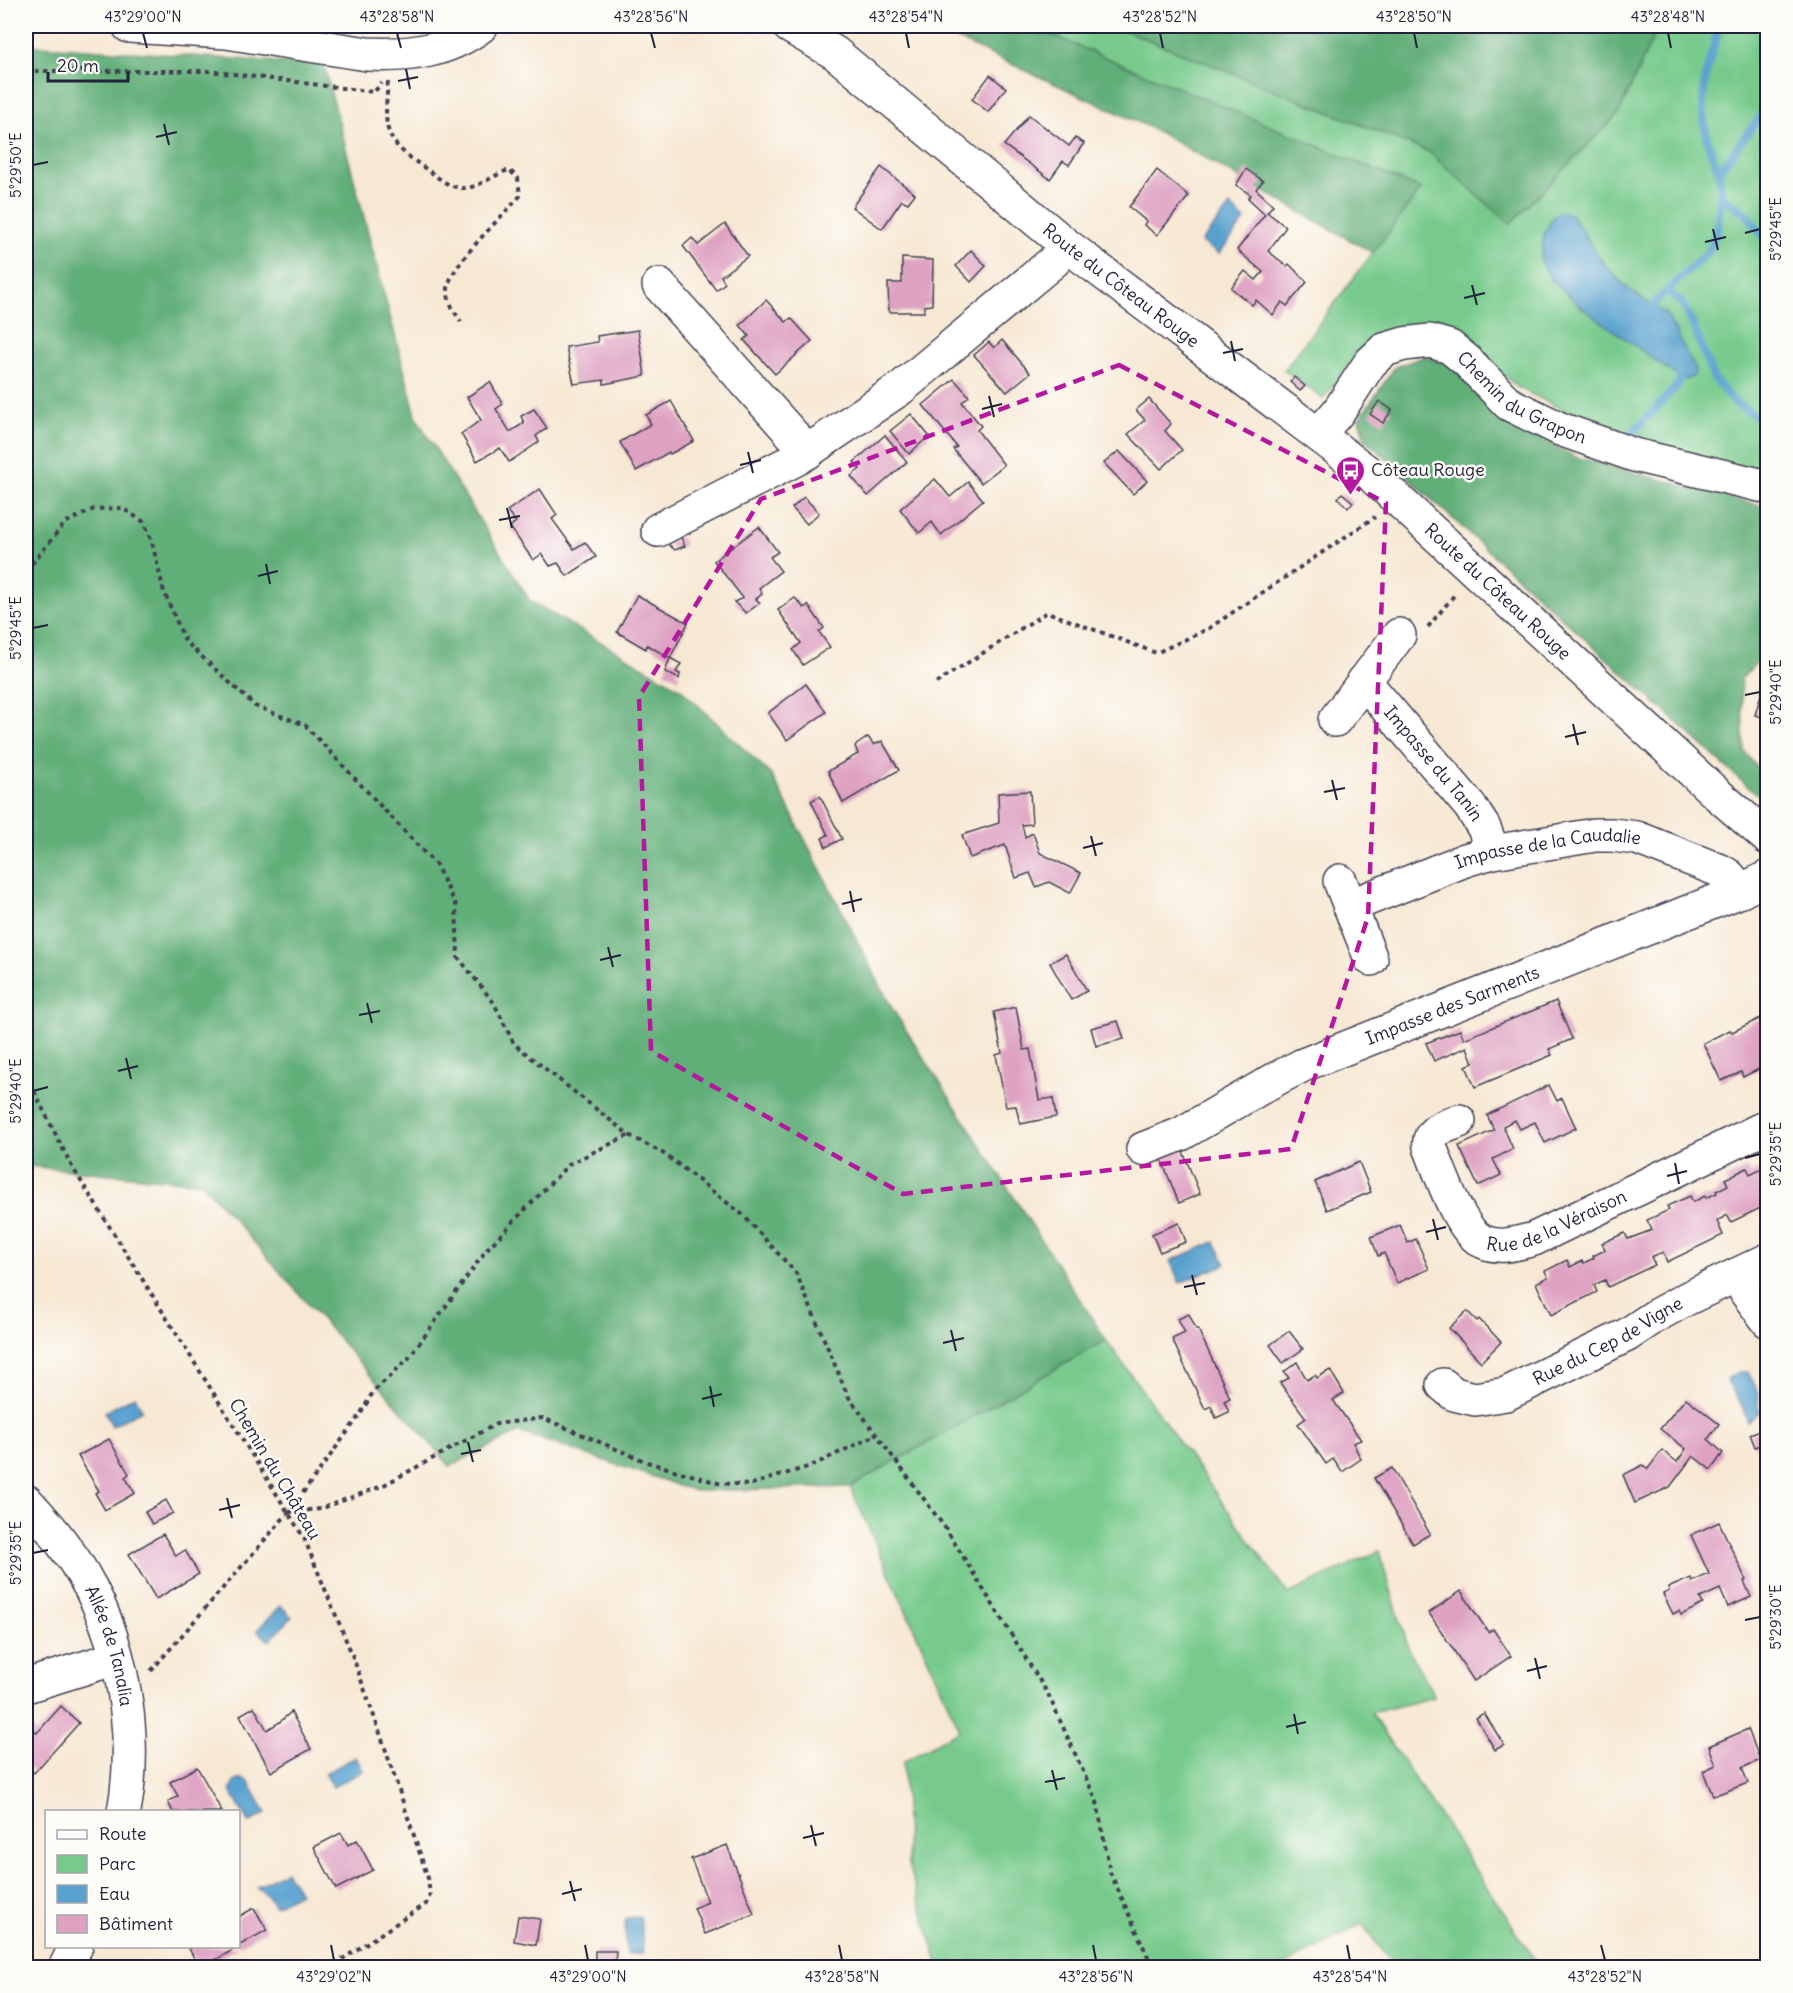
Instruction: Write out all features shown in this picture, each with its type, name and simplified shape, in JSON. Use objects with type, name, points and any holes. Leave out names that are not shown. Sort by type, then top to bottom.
[{"type":"street","points":[[129,26],[225,32],[385,55],[419,53],[439,48],[481,26]]},
{"type":"street","name":"Route du Côteau Rouge","points":[[789,26],[835,53],[1065,244],[1370,474],[1767,838]]},
{"type":"street","points":[[658,530],[808,452],[902,388],[1054,261],[1065,244]]},
{"type":"street","points":[[659,285],[808,452]]},
{"type":"street","name":"Chemin du Grapon","points":[[1319,434],[1338,411],[1370,363],[1384,350],[1404,344],[1430,341],[1450,347],[1459,354],[1509,404],[1560,429],[1634,455],[1767,487]]},
{"type":"street","points":[[1335,720],[1399,635]]},
{"type":"street","name":"Impasse du Tanin","points":[[1364,681],[1470,806],[1484,828],[1493,852]]},
{"type":"street","name":"Impasse de la Caudalie","points":[[1371,959],[1345,894],[1493,852],[1595,836],[1612,835],[1637,838],[1754,884]]},
{"type":"street","name":"Impasse des Sarments","points":[[1143,1149],[1181,1134],[1303,1065],[1754,884]]},
{"type":"street","name":"Rue de la Véraison","points":[[1459,1121],[1434,1132],[1429,1141],[1430,1147],[1462,1223],[1483,1242],[1509,1246],[1534,1239],[1767,1126]]},
{"type":"street","name":"Rue du Cep de Vigne","points":[[1443,1385],[1454,1394],[1475,1399],[1506,1394],[1627,1335],[1688,1298],[1767,1260]]},
{"type":"street","points":[[1627,1335],[1698,1315],[1757,1287],[1767,1321]]},
{"type":"street","name":"Allée de Tanalia","points":[[26,1501],[65,1547],[83,1575],[107,1628],[120,1671],[129,1738],[128,1788],[124,1810]]},
{"type":"street","points":[[26,1686],[120,1671]]},
{"type":"street","points":[[65,1968],[75,1948]]},
{"type":"path","points":[[26,71],[209,71],[374,92],[388,77],[385,117],[391,140],[401,152],[448,185],[463,188],[473,186],[499,172],[509,170],[518,178],[520,196],[461,261],[447,286],[450,304],[461,322]]},
{"type":"path","points":[[936,684],[1047,612],[1156,652],[1208,629],[1400,501]]},
{"type":"path","points":[[26,571],[65,524],[94,509],[122,508],[144,522],[152,542],[164,592],[184,641],[255,706],[305,725],[436,865],[456,905],[458,957],[494,1003],[514,1044],[629,1135],[666,1155],[743,1215],[796,1273],[848,1396],[946,1529],[1048,1694],[1097,1802],[1110,1872],[1153,1968]]},
{"type":"path","points":[[1399,635],[1419,637],[1463,585]]},
{"type":"path","name":"Chemin du Château","points":[[26,1075],[71,1165],[304,1538],[353,1657],[428,1878],[430,1895],[426,1904],[338,1962],[334,1968]]},
{"type":"path","points":[[120,1671],[153,1670],[288,1512],[360,1414],[373,1392],[408,1359],[487,1249],[569,1164],[629,1135]]},
{"type":"path","points":[[288,1512],[320,1509],[382,1486],[496,1424],[543,1418],[647,1462],[718,1483],[749,1485],[811,1466],[876,1435]]},
{"type":"highlighted area","points":[[1119,365],[1386,503],[1368,917],[1291,1149],[903,1194],[651,1051],[639,697],[761,499]]},
{"type":"green space","points":[[281,26],[425,26],[405,32]]},
{"type":"green space","points":[[969,26],[1030,26],[1421,189],[1373,253],[1151,128],[946,34]]},
{"type":"green space","points":[[1030,26],[1114,26],[1429,152],[1510,223],[1619,113],[1658,26],[1767,26],[1767,480],[1641,449],[1517,387],[1462,336],[1421,329],[1372,335],[1323,399],[1284,370],[1421,189]]},
{"type":"green space","points":[[1114,26],[1658,26],[1619,113],[1510,224],[1429,152]]},
{"type":"green space","points":[[26,45],[324,65],[417,419],[530,601],[680,688],[772,776],[893,1010],[1106,1340],[850,1487],[695,1491],[519,1432],[450,1466],[202,1183],[28,1166],[26,1163]]},
{"type":"green space","points":[[1426,356],[1464,371],[1518,425],[1575,457],[1767,507],[1767,652],[1741,679],[1744,751],[1767,780],[1767,801],[1747,786],[1365,439],[1359,419],[1395,367]]},
{"type":"green space","points":[[1106,1340],[1288,1594],[1379,1551],[1409,1650],[1435,1697],[1371,1713],[1540,1967],[1395,1967],[1362,1924],[1281,1967],[939,1967],[908,1864],[903,1762],[960,1730],[850,1487]]},
{"type":"water","points":[[1230,206],[1245,220],[1219,254],[1201,242]]},
{"type":"water","points":[[1562,212],[1571,214],[1603,263],[1628,289],[1667,315],[1695,369],[1694,376],[1686,380],[1680,378],[1581,307],[1550,278],[1541,260],[1544,234],[1554,215]]},
{"type":"water","points":[[1215,1242],[1226,1264],[1180,1283],[1170,1261]]},
{"type":"water","points":[[1739,1372],[1748,1372],[1759,1394],[1758,1406],[1761,1411],[1748,1422],[1739,1399],[1727,1379]]},
{"type":"water","points":[[135,1396],[142,1410],[112,1426],[105,1412]]},
{"type":"water","points":[[281,1606],[292,1617],[269,1641],[257,1630]]},
{"type":"water","points":[[356,1757],[363,1771],[333,1787],[325,1773]]},
{"type":"water","points":[[240,1779],[248,1781],[266,1813],[249,1823],[230,1791],[234,1782]]},
{"type":"water","points":[[286,1871],[300,1893],[275,1906],[267,1895],[256,1887]]},
{"type":"water","points":[[641,1917],[643,1954],[626,1954],[625,1918]]},
{"type":"building","points":[[990,75],[1006,88],[988,112],[972,99]]},
{"type":"building","points":[[1029,115],[1069,146],[1075,138],[1084,143],[1069,165],[1063,161],[1050,179],[1004,145]]},
{"type":"building","points":[[881,167],[915,194],[908,203],[902,200],[882,229],[852,207]]},
{"type":"building","points":[[1246,169],[1263,181],[1256,189],[1273,205],[1267,212],[1286,227],[1268,251],[1287,266],[1289,264],[1307,282],[1287,306],[1282,302],[1273,315],[1256,300],[1252,305],[1231,288],[1245,271],[1256,280],[1263,272],[1237,250],[1265,214],[1248,198],[1251,195],[1236,185]]},
{"type":"building","points":[[1157,170],[1189,196],[1157,235],[1144,225],[1146,221],[1129,207]]},
{"type":"building","points":[[725,224],[748,256],[721,276],[725,283],[716,290],[683,246],[692,238],[698,245]]},
{"type":"building","points":[[971,250],[986,266],[971,282],[956,266]]},
{"type":"building","points":[[902,258],[933,260],[932,305],[924,306],[924,312],[889,312],[888,283],[902,283]]},
{"type":"building","points":[[766,300],[786,322],[791,318],[812,341],[775,374],[744,340],[749,336],[740,325]]},
{"type":"building","points":[[638,330],[645,376],[604,384],[604,380],[574,384],[566,347],[598,342],[597,336]]},
{"type":"building","points":[[1002,340],[1030,373],[1007,392],[974,355],[989,342],[994,348]]},
{"type":"building","points":[[1294,377],[1305,386],[1300,391],[1290,382]]},
{"type":"building","points":[[954,379],[969,396],[962,402],[981,426],[977,430],[1004,465],[981,483],[953,449],[957,447],[923,405]]},
{"type":"building","points":[[490,382],[503,404],[496,409],[510,432],[524,423],[521,416],[534,409],[547,428],[536,436],[539,442],[509,462],[500,448],[477,461],[461,434],[481,420],[467,397]]},
{"type":"building","points":[[1149,399],[1171,424],[1165,431],[1182,450],[1161,469],[1128,434],[1145,420],[1136,410]]},
{"type":"building","points":[[671,401],[694,441],[636,471],[620,442],[651,424],[646,415]]},
{"type":"building","points":[[1379,401],[1392,410],[1383,423],[1370,414]]},
{"type":"building","points":[[911,414],[929,436],[909,454],[890,431]]},
{"type":"building","points":[[885,435],[907,462],[868,496],[851,476],[860,469],[854,462]]},
{"type":"building","points":[[1119,451],[1147,481],[1133,494],[1104,463]]},
{"type":"building","points":[[935,479],[950,497],[968,482],[983,500],[941,535],[932,522],[919,533],[900,509]]},
{"type":"building","points":[[540,489],[557,515],[552,519],[574,549],[585,542],[596,557],[567,576],[558,563],[550,566],[542,554],[533,560],[510,527],[516,522],[507,511]]},
{"type":"building","points":[[1342,493],[1353,502],[1348,508],[1338,498]]},
{"type":"building","points":[[804,497],[819,513],[807,524],[792,508]]},
{"type":"building","points":[[759,527],[778,552],[770,557],[781,571],[759,588],[762,594],[756,599],[760,603],[746,613],[734,602],[743,598],[714,561]]},
{"type":"building","points":[[681,537],[685,546],[675,550],[667,543]]},
{"type":"building","points":[[637,595],[688,623],[670,658],[647,645],[646,649],[617,632]]},
{"type":"building","points":[[795,598],[804,608],[808,605],[824,628],[819,632],[830,647],[803,665],[793,650],[801,643],[778,610]]},
{"type":"building","points":[[670,658],[681,664],[676,672],[680,674],[679,679],[665,672]]},
{"type":"building","points":[[806,684],[826,712],[787,740],[768,713]]},
{"type":"building","points":[[1762,691],[1767,693],[1767,732],[1762,730],[1766,718],[1755,715]]},
{"type":"building","points":[[868,737],[874,745],[882,741],[899,770],[843,803],[828,771],[858,754],[855,746]]},
{"type":"building","points":[[1030,791],[1032,824],[1022,825],[1025,837],[1033,833],[1040,853],[1081,873],[1070,893],[1049,882],[1036,887],[1030,873],[1016,878],[1005,845],[970,858],[962,835],[999,823],[998,793]]},
{"type":"building","points":[[820,796],[842,839],[826,847],[822,838],[828,835],[811,801]]},
{"type":"building","points":[[1066,954],[1087,991],[1071,1000],[1050,963]]},
{"type":"building","points":[[1556,1001],[1572,1039],[1549,1049],[1552,1055],[1475,1087],[1466,1066],[1473,1063],[1467,1047],[1434,1061],[1426,1043],[1460,1030],[1464,1039]]},
{"type":"building","points":[[1016,1007],[1024,1050],[1030,1049],[1039,1100],[1053,1098],[1056,1117],[1020,1124],[1016,1106],[1006,1107],[996,1055],[1002,1053],[994,1012]]},
{"type":"building","points":[[1767,1015],[1767,1065],[1743,1077],[1741,1072],[1721,1081],[1703,1043]]},
{"type":"building","points":[[1118,1021],[1124,1039],[1096,1046],[1091,1028]]},
{"type":"building","points":[[1549,1085],[1557,1101],[1562,1098],[1576,1128],[1545,1143],[1535,1122],[1520,1129],[1515,1120],[1503,1126],[1513,1149],[1493,1159],[1501,1175],[1478,1186],[1459,1146],[1494,1130],[1487,1115]]},
{"type":"building","points":[[1181,1147],[1200,1194],[1179,1203],[1160,1156]]},
{"type":"building","points":[[1359,1162],[1371,1192],[1327,1210],[1315,1182]]},
{"type":"building","points":[[1747,1168],[1750,1174],[1762,1168],[1767,1177],[1767,1205],[1731,1222],[1727,1215],[1717,1221],[1723,1235],[1667,1262],[1663,1252],[1651,1257],[1655,1265],[1608,1287],[1605,1280],[1594,1285],[1597,1292],[1551,1315],[1536,1283],[1548,1277],[1545,1271],[1567,1260],[1570,1267],[1582,1261],[1584,1263],[1605,1250],[1602,1243],[1625,1233],[1628,1239],[1652,1230],[1647,1220],[1669,1210],[1667,1206],[1690,1196],[1693,1202],[1717,1193],[1716,1191],[1728,1185],[1725,1179]]},
{"type":"building","points":[[1179,1223],[1186,1242],[1160,1252],[1152,1234]]},
{"type":"building","points":[[1400,1225],[1408,1243],[1416,1239],[1429,1269],[1397,1283],[1384,1253],[1378,1256],[1371,1237]]},
{"type":"building","points":[[1467,1311],[1477,1321],[1479,1319],[1501,1342],[1481,1362],[1449,1328]]},
{"type":"building","points":[[1189,1314],[1230,1398],[1224,1401],[1229,1412],[1216,1418],[1211,1406],[1205,1409],[1172,1339],[1185,1333],[1178,1319]]},
{"type":"building","points":[[1289,1331],[1303,1349],[1283,1363],[1270,1345]]},
{"type":"building","points":[[1297,1362],[1307,1380],[1315,1375],[1317,1378],[1330,1370],[1344,1393],[1333,1400],[1361,1440],[1353,1443],[1361,1459],[1342,1472],[1333,1459],[1326,1464],[1298,1424],[1306,1418],[1280,1383],[1289,1378],[1284,1372]]},
{"type":"building","points":[[1686,1398],[1719,1424],[1708,1439],[1723,1453],[1711,1470],[1693,1456],[1670,1487],[1635,1503],[1623,1475],[1643,1465],[1648,1469],[1662,1450],[1677,1462],[1686,1449],[1660,1429]]},
{"type":"building","points":[[1767,1427],[1767,1442],[1755,1447],[1750,1434]]},
{"type":"building","points":[[109,1439],[129,1474],[125,1477],[135,1493],[105,1510],[95,1493],[99,1491],[78,1456]]},
{"type":"building","points":[[1392,1468],[1430,1534],[1413,1544],[1374,1478]]},
{"type":"building","points":[[166,1500],[173,1513],[152,1524],[145,1512]]},
{"type":"building","points":[[1719,1522],[1746,1580],[1744,1581],[1751,1597],[1728,1607],[1720,1589],[1700,1598],[1703,1604],[1681,1615],[1679,1611],[1673,1614],[1663,1594],[1669,1591],[1668,1588],[1691,1578],[1692,1582],[1709,1574],[1691,1535]]},
{"type":"building","points":[[163,1534],[176,1556],[185,1550],[199,1574],[156,1599],[129,1554]]},
{"type":"building","points":[[1461,1591],[1488,1632],[1493,1629],[1511,1656],[1474,1681],[1429,1613]]},
{"type":"building","points":[[61,1706],[79,1723],[34,1773],[26,1765],[26,1722],[37,1733]]},
{"type":"building","points":[[254,1707],[267,1730],[291,1712],[311,1749],[271,1772],[240,1715]]},
{"type":"building","points":[[1484,1713],[1504,1745],[1495,1750],[1476,1718]]},
{"type":"building","points":[[1748,1729],[1760,1760],[1742,1768],[1748,1783],[1713,1796],[1703,1771],[1716,1765],[1709,1746]]},
{"type":"building","points":[[197,1767],[221,1810],[172,1810],[168,1802],[178,1796],[170,1782]]},
{"type":"building","points":[[341,1833],[348,1845],[357,1840],[373,1870],[336,1889],[314,1847]]},
{"type":"building","points":[[727,1845],[754,1914],[705,1934],[694,1908],[708,1902],[691,1859]]},
{"type":"building","points":[[254,1908],[267,1930],[240,1945],[240,1916]]},
{"type":"building","points":[[518,1916],[540,1919],[536,1945],[514,1941]]},
{"type":"building","points":[[189,1948],[236,1948],[202,1968]]},
{"type":"building","points":[[595,1951],[616,1951],[615,1968],[595,1968]]},
{"type":"waterway","points":[[1719,171],[1707,136],[1703,99],[1707,69],[1720,26]]},
{"type":"waterway","points":[[1651,315],[1655,302],[1710,250],[1717,229],[1721,195],[1719,171],[1768,106]]},
{"type":"waterway","points":[[1721,195],[1746,214],[1768,242]]},
{"type":"waterway","points":[[1666,291],[1681,302],[1691,320],[1714,379],[1734,402],[1768,424]]},
{"type":"waterway","points":[[1618,436],[1630,435],[1678,385],[1679,369]]},
{"type":"place","name":"Côteau Rouge","points":[[1350,496]]}]
